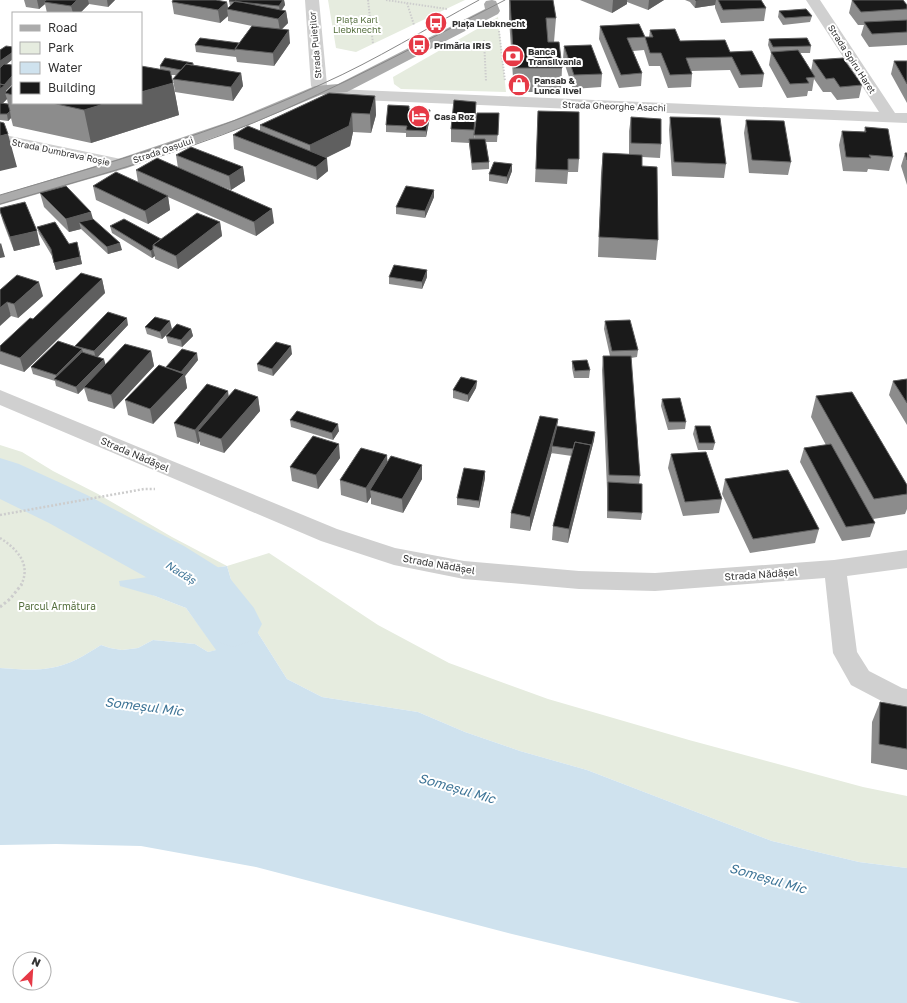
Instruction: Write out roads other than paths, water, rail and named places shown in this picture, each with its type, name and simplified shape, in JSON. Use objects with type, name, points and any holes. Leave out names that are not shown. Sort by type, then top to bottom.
[{"type":"main road","name":"Strada Oașului","points":[[0,200],[122,164],[240,123],[322,89],[325,84],[475,5],[494,2]]},
{"type":"street","name":"Strada Puieților","points":[[312,0],[319,86],[322,89]]},
{"type":"street","name":"Strada Spiru Haret","points":[[813,0],[890,118]]},
{"type":"street","name":"Strada Gheorghe Asachi","points":[[322,89],[334,93],[359,95],[907,118]]},
{"type":"street","name":"Strada Dumbrava Roșie","points":[[0,139],[122,164]]},
{"type":"street","name":"Strada Nădășel","points":[[0,397],[329,535],[401,557],[464,570],[579,580],[655,582],[834,569],[907,559]]},
{"type":"street","points":[[834,569],[837,581],[845,653],[860,678],[898,698],[907,698]]},
{"type":"water","name":"Someșul Mic","points":[[227,566],[237,600],[287,679],[322,697],[418,712],[465,732],[520,751],[587,770],[772,841],[859,862],[907,868],[907,1003],[801,1003],[512,934],[256,867],[141,846],[56,844],[0,845],[0,668],[32,670],[57,667],[77,659],[101,645],[122,650],[138,648],[153,640],[195,644],[208,652],[216,650],[186,608],[155,596],[120,586],[119,581]]},
{"type":"waterway","name":"Nadăș","points":[[0,477],[68,509],[164,561],[204,586],[233,624]]},
{"type":"tram line","points":[[0,195],[163,146],[244,117],[342,75],[479,0]]},
{"type":"tram line","points":[[0,204],[159,157],[253,123],[349,80],[505,0]]},
{"type":"place","name":"Piața Liebknecht","points":[[436,23]]},
{"type":"place","name":"Primăria IRIS","points":[[419,45]]},
{"type":"place","name":"Banca Transilvania","points":[[513,56]]},
{"type":"place","name":"Pansab & Lunca Ilvei","points":[[519,85]]},
{"type":"place","name":"Casa Roz","points":[[419,116]]},
{"type":"park label","name":"Piața Karl Liebknecht","points":[[357,24]]},
{"type":"park label","name":"Parcul Armătura","points":[[57,606]]}]
